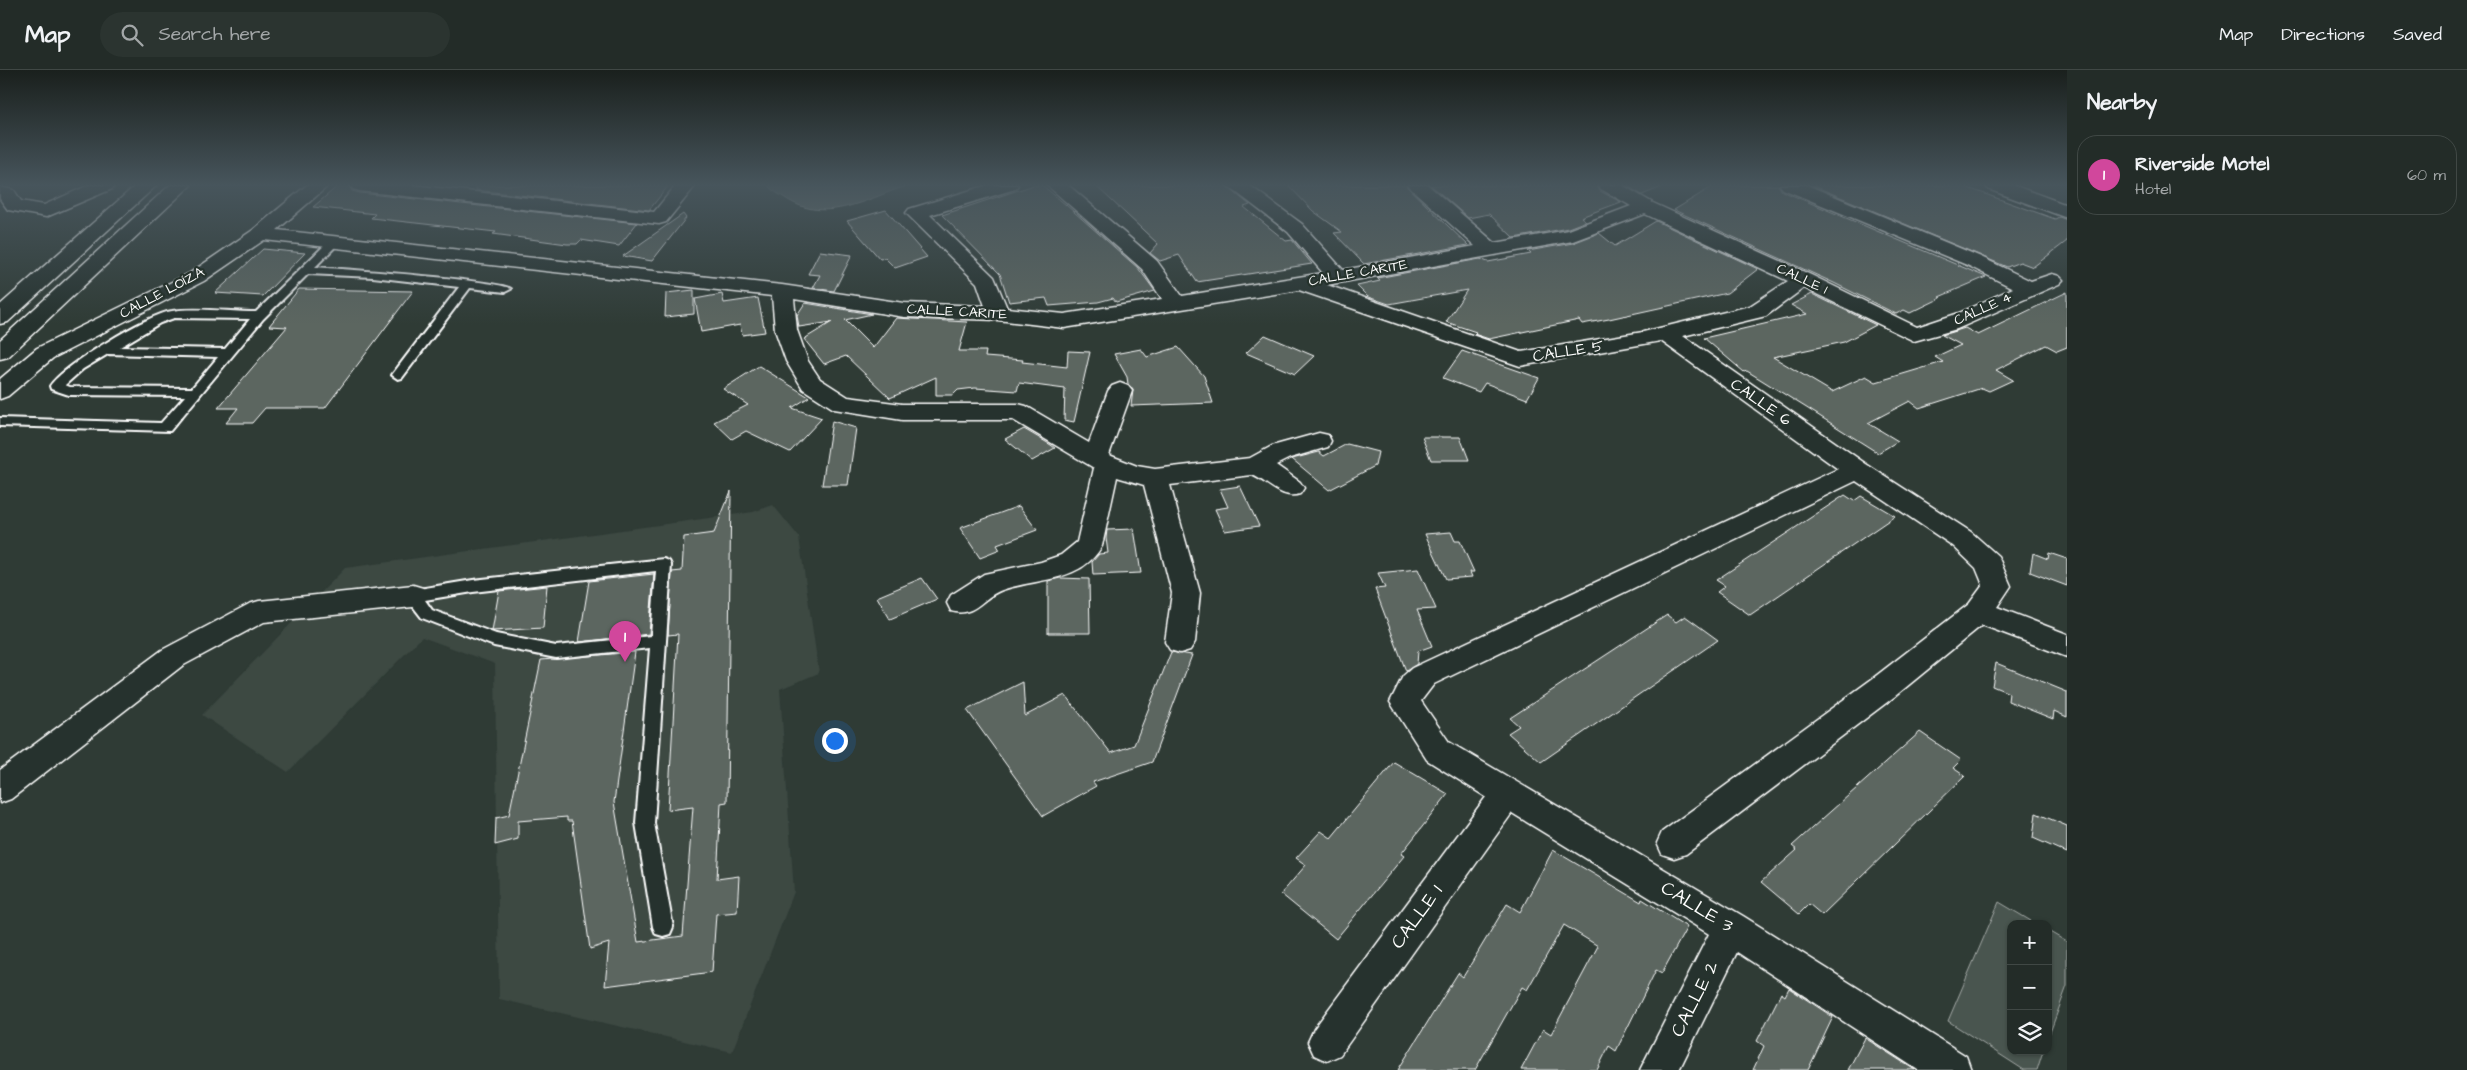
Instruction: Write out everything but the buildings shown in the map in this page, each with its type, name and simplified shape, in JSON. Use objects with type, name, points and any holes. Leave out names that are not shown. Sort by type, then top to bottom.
[{"type":"street","points":[[0,317],[96,232]]},
{"type":"street","points":[[0,352],[130,232]]},
{"type":"street","name":"CALLE LOÍZA","points":[[0,391],[45,353],[197,277],[263,232]]},
{"type":"street","points":[[935,232],[987,281],[998,313]]},
{"type":"street","points":[[1111,232],[1150,265],[1176,303]]},
{"type":"street","points":[[1298,232],[1338,277]]},
{"type":"street","points":[[1471,232],[1492,250]]},
{"type":"street","name":"CALLE CARITE","points":[[260,234],[782,291],[904,310],[998,313],[1064,321],[1338,277],[1573,235],[1582,232]]},
{"type":"street","name":"CALLE 1","points":[[1699,232],[1890,320],[1914,334]]},
{"type":"street","points":[[1903,232],[1974,261],[2029,288]]},
{"type":"street","name":"CALLE 5","points":[[1301,283],[1520,359],[1665,334],[1758,311],[1804,280]]},
{"type":"street","name":"CALLE 4","points":[[1914,334],[1936,330],[2029,288],[2052,280]]},
{"type":"street","points":[[782,291],[786,330],[797,361],[811,384],[842,404],[902,412],[1018,412],[1102,461],[1134,474],[1155,478],[1255,466],[1281,452],[1319,441]]},
{"type":"street","name":"CALLE 6","points":[[1665,334],[1857,470],[1962,539],[1988,563],[1997,586],[1979,612]]},
{"type":"street","points":[[961,603],[994,581],[1044,572],[1071,562],[1090,546],[1102,461],[1120,391]]},
{"type":"street","points":[[1255,466],[1272,474],[1291,488]]},
{"type":"street","name":"CALLE 3","points":[[1857,470],[1423,676],[1414,685],[1405,702],[1438,751],[1730,928],[1952,1070]]},
{"type":"street","points":[[1155,478],[1186,594],[1180,642]]},
{"type":"street","points":[[2,789],[172,658],[259,612],[413,596]]},
{"type":"street","points":[[1674,843],[1883,688],[1979,612],[2067,646]]},
{"type":"street","name":"CALLE 1","points":[[1328,1042],[1507,793]]},
{"type":"street","name":"CALLE 2","points":[[1660,1070],[1730,928]]},
{"type":"lane","points":[[0,422],[165,428],[259,316],[334,242]]},
{"type":"lane","points":[[306,270],[505,288]]},
{"type":"lane","points":[[398,375],[467,284]]},
{"type":"lane","points":[[196,392],[68,391],[56,386],[79,366],[156,320],[173,314],[259,316]]},
{"type":"lane","points":[[106,350],[228,353]]},
{"type":"lane","points":[[413,596],[473,586],[664,565],[646,823],[662,927]]},
{"type":"lane","points":[[413,596],[428,614],[494,640],[556,652],[659,642]]},
{"type":"shaded area","points":[[773,505],[799,537],[819,673],[780,689],[794,892],[732,1052],[499,999],[495,664],[422,637],[288,772],[202,715],[345,568],[753,512]]},
{"type":"shaded area","points":[[1999,902],[2029,920],[2007,920],[2007,1055],[2042,1055],[2037,1070],[2024,1070],[1948,1021]]},
{"type":"shaded area","points":[[2052,933],[2067,942],[2067,986],[2052,1027]]},
{"type":"place","name":"Riverside Motel","points":[[625,662]]}]
